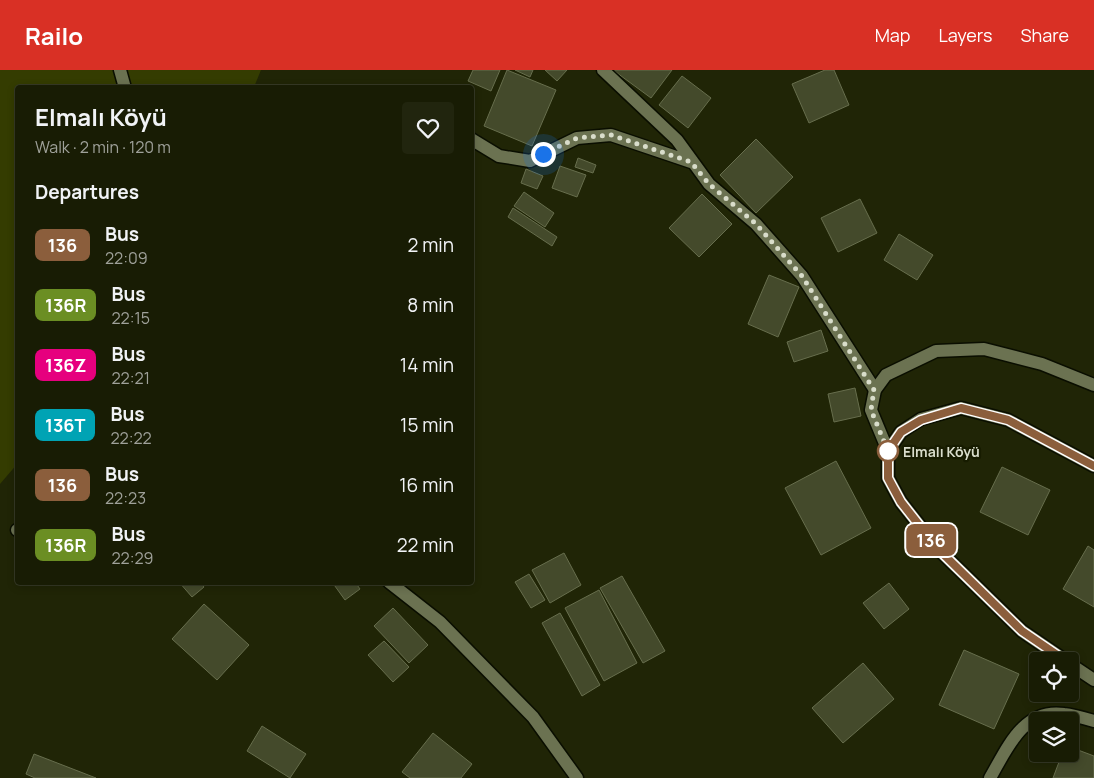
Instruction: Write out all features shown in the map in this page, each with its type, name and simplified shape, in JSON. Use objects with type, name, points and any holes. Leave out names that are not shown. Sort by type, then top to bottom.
[{"type":"street","points":[[120,70],[124,85]]},
{"type":"street","points":[[603,70],[677,140],[691,162],[709,184],[756,224],[802,276],[874,390]]},
{"type":"street","points":[[474,141],[499,156],[530,161],[577,138],[611,135],[691,162]]},
{"type":"street","points":[[1053,652],[1022,631],[938,549],[901,502],[888,478],[888,451],[871,410],[874,390],[886,375],[936,351],[984,349],[1042,364],[1094,385]]},
{"type":"street","points":[[888,451],[901,432],[921,420],[961,408],[1008,420],[1094,466]]},
{"type":"street","points":[[393,585],[440,622],[533,718],[577,778]]},
{"type":"street","points":[[1079,670],[1094,680]]},
{"type":"street","points":[[990,778],[1016,735],[1025,725],[1037,717],[1050,713],[1064,714],[1094,721]]},
{"type":"green space","points":[[0,70],[261,70],[255,85],[15,85],[15,466],[0,484]]},
{"type":"building","points":[[473,70],[500,70],[491,91],[468,81]]},
{"type":"building","points":[[507,70],[556,90],[532,146],[484,126]]},
{"type":"building","points":[[515,70],[533,70],[530,77]]},
{"type":"building","points":[[545,70],[567,70],[557,81]]},
{"type":"building","points":[[613,70],[672,70],[651,98]]},
{"type":"building","points":[[825,70],[834,70],[849,105],[809,123],[792,84]]},
{"type":"building","points":[[682,76],[711,98],[688,128],[659,105]]},
{"type":"building","points":[[756,139],[793,177],[756,213],[720,175]]},
{"type":"building","points":[[578,158],[596,165],[593,173],[575,167]]},
{"type":"building","points":[[560,166],[586,175],[577,197],[552,188]]},
{"type":"building","points":[[526,169],[543,176],[537,189],[521,183]]},
{"type":"building","points":[[524,192],[554,213],[545,227],[514,206]]},
{"type":"building","points":[[702,194],[732,224],[699,257],[669,228]]},
{"type":"building","points":[[860,199],[877,233],[838,252],[821,218]]},
{"type":"building","points":[[513,208],[557,237],[552,246],[508,217]]},
{"type":"building","points":[[899,234],[933,255],[917,280],[884,260]]},
{"type":"building","points":[[769,275],[799,287],[778,337],[748,324]]},
{"type":"building","points":[[821,330],[828,351],[794,362],[787,342]]},
{"type":"building","points":[[855,388],[861,416],[834,422],[828,394]]},
{"type":"building","points":[[836,461],[871,528],[821,555],[785,488]]},
{"type":"building","points":[[1002,467],[1050,490],[1028,535],[980,512]]},
{"type":"building","points":[[1088,546],[1094,550],[1094,607],[1063,589]]},
{"type":"building","points":[[564,553],[581,585],[550,603],[532,570]]},
{"type":"building","points":[[529,574],[545,600],[531,608],[515,582]]},
{"type":"building","points":[[622,576],[665,651],[643,663],[600,588]]},
{"type":"building","points":[[889,583],[909,609],[884,629],[863,603]]},
{"type":"building","points":[[182,585],[202,585],[204,587],[192,597]]},
{"type":"building","points":[[334,585],[357,585],[360,589],[345,600]]},
{"type":"building","points":[[599,590],[637,663],[604,681],[565,608]]},
{"type":"building","points":[[204,604],[249,645],[217,680],[172,639]]},
{"type":"building","points":[[393,608],[428,645],[409,663],[374,626]]},
{"type":"building","points":[[560,613],[600,685],[582,696],[542,623]]},
{"type":"building","points":[[384,641],[409,667],[393,682],[368,655]]},
{"type":"building","points":[[964,650],[1019,674],[994,729],[939,705]]},
{"type":"building","points":[[863,663],[894,699],[843,743],[812,708]]},
{"type":"building","points":[[262,726],[306,754],[290,778],[247,751]]},
{"type":"building","points":[[433,733],[472,764],[461,778],[410,778],[402,772]]},
{"type":"building","points":[[1079,750],[1094,756],[1094,778],[1053,778],[1059,762],[1079,762]]},
{"type":"building","points":[[34,754],[96,778],[35,778],[26,774]]},
{"type":"bus line","name":"136","points":[[1053,652],[1022,631],[938,549],[901,502],[888,478],[888,451],[901,432],[921,420],[961,408],[1008,420],[1094,466]]},
{"type":"place","name":"Elmalı Köyü","points":[[888,451]]},
{"type":"route","points":[[543,154],[577,138],[611,135],[691,162],[709,184],[756,224],[802,276],[874,390],[871,410],[888,451]]}]
